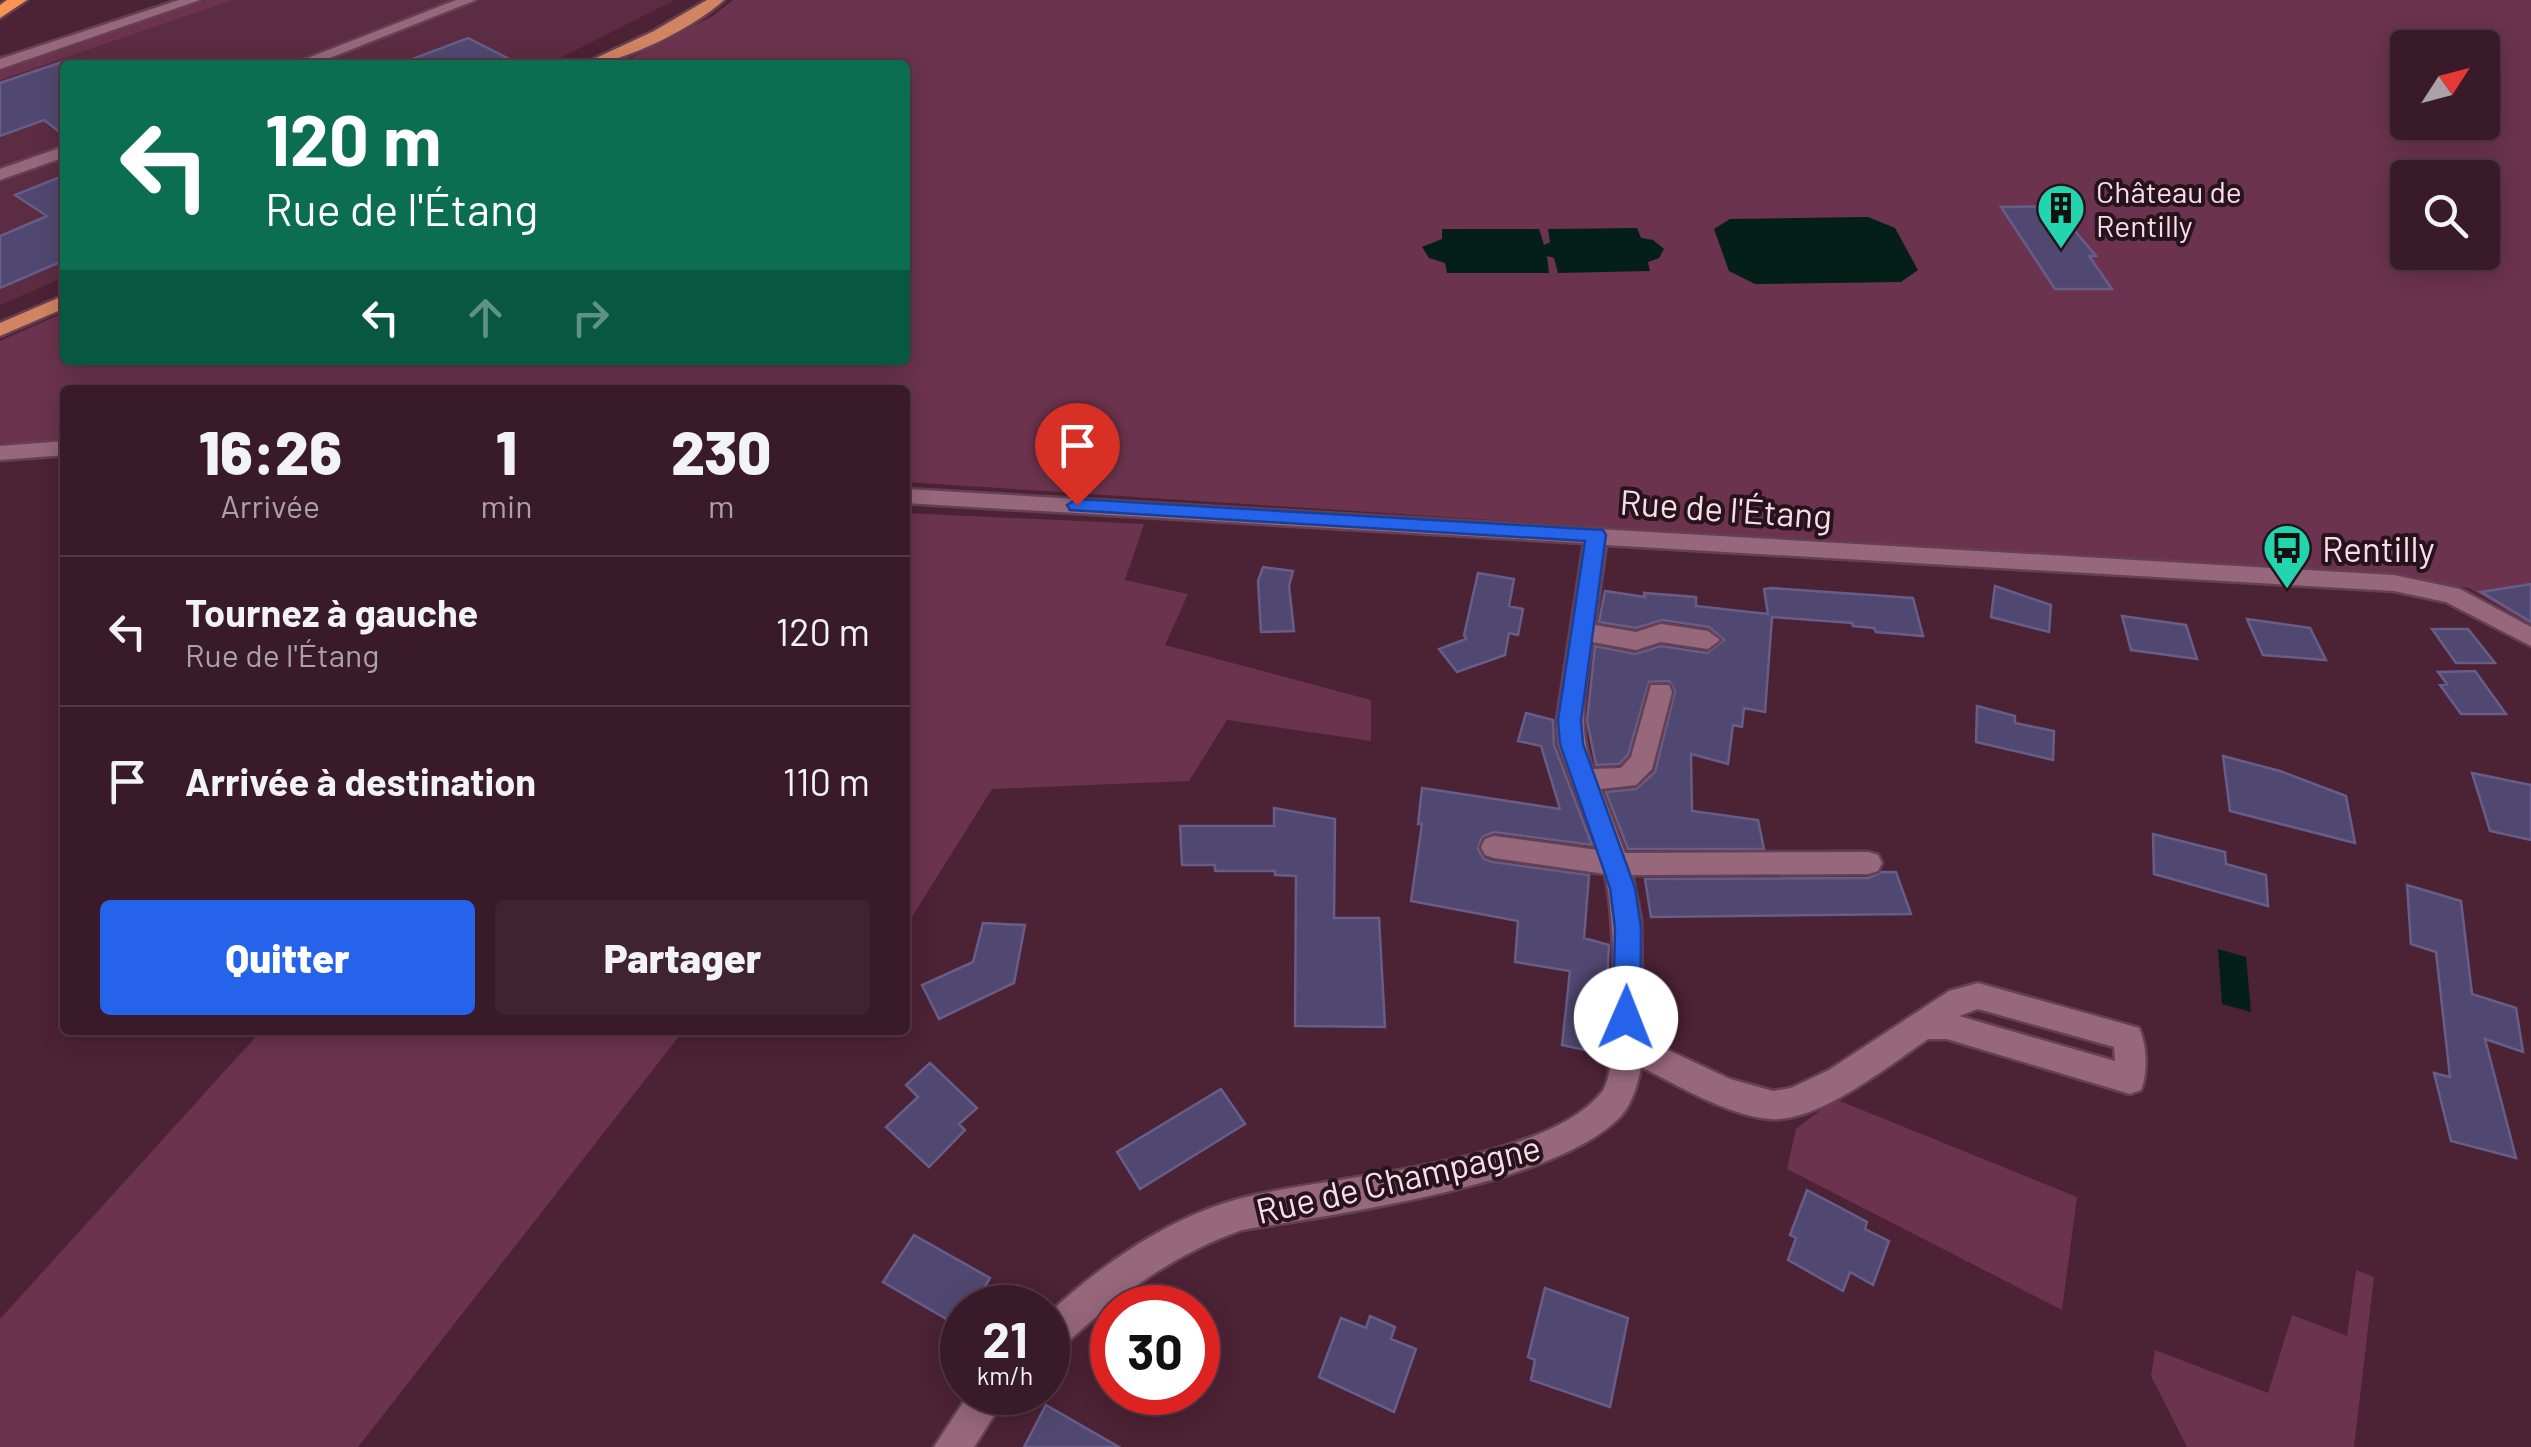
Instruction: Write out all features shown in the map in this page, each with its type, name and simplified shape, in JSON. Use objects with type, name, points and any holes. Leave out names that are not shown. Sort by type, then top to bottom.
[{"type":"highway","points":[[0,12],[18,0]]},
{"type":"main road","points":[[600,60],[659,34],[717,0]]},
{"type":"main road","points":[[0,330],[60,303]]},
{"type":"street","points":[[0,64],[193,0]]},
{"type":"street","points":[[310,60],[469,0]]},
{"type":"street","points":[[300,46],[318,57]]},
{"type":"street","points":[[0,175],[60,153]]},
{"type":"street","points":[[0,453],[60,448]]},
{"type":"street","name":"Rue de l'Étang","points":[[910,496],[2394,583],[2452,596],[2531,637]]},
{"type":"street","name":"Rue de Champagne","points":[[1070,1317],[1108,1283],[1166,1244],[1208,1225],[1242,1214],[1470,1169],[1564,1137],[1612,1104],[1629,1047],[1628,928],[1614,864],[1571,744],[1569,720],[1596,535]]},
{"type":"street","points":[[1581,631],[1636,642],[1660,634],[1708,640]]},
{"type":"street","points":[[1582,778],[1627,778],[1643,762],[1660,692]]},
{"type":"street","points":[[1494,846],[1614,864],[1868,863]]},
{"type":"street","points":[[1629,1047],[1752,1100],[1791,1104],[1821,1092],[1921,1025],[1959,1000],[1978,996],[2129,1038],[2130,1080],[1947,1026],[1921,1025]]},
{"type":"street","points":[[952,1447],[975,1415]]},
{"type":"shaded area","points":[[205,0],[234,0],[0,80],[0,69]]},
{"type":"shaded area","points":[[234,0],[675,0],[556,60],[60,60],[60,279],[0,305],[0,80]]},
{"type":"shaded area","points":[[733,0],[2531,0],[2531,625],[2469,588],[2421,580],[910,482],[910,385],[60,385],[60,443],[0,443],[0,341],[60,314],[60,365],[910,365],[910,60],[627,60],[713,16]]},
{"type":"shaded area","points":[[1868,217],[1895,228],[1918,270],[1901,282],[1755,284],[1729,271],[1714,229],[1730,219]]},
{"type":"shaded area","points":[[1637,228],[1641,238],[1653,240],[1664,249],[1659,258],[1648,262],[1650,271],[1558,273],[1554,258],[1547,256],[1549,273],[1447,273],[1445,263],[1429,258],[1422,247],[1442,239],[1442,229],[1539,229],[1544,245],[1550,242],[1548,229]]},
{"type":"shaded area","points":[[910,513],[1144,524],[1125,580],[1188,594],[1165,645],[1371,700],[1371,741],[1227,720],[1189,781],[992,789],[910,920]]},
{"type":"shaded area","points":[[2218,949],[2246,957],[2251,1012],[2222,1004]]},
{"type":"shaded area","points":[[257,1035],[680,1035],[358,1447],[0,1447],[0,1319]]},
{"type":"shaded area","points":[[1835,1099],[2077,1197],[2062,1310],[1787,1169],[1796,1129]]},
{"type":"shaded area","points":[[2356,1270],[2374,1277],[2354,1447],[2187,1447],[2151,1376],[2155,1350],[2268,1393],[2292,1315],[2347,1336]]},
{"type":"building","points":[[468,38],[511,60],[410,60]]},
{"type":"building","points":[[60,63],[60,132],[44,120],[0,136],[0,83]]},
{"type":"building","points":[[60,177],[60,262],[0,288],[0,236],[47,216],[15,195]]},
{"type":"building","name":"Château de Rentilly","points":[[2054,206],[2096,256],[2089,256],[2112,289],[2055,289],[2001,207]]},
{"type":"building","points":[[1263,567],[1293,571],[1289,586],[1294,631],[1261,632],[1258,581]]},
{"type":"building","points":[[1478,573],[1514,579],[1509,606],[1523,609],[1518,635],[1509,633],[1505,655],[1457,672],[1439,649],[1466,639]]},
{"type":"building","points":[[2531,584],[2531,622],[2481,592]]},
{"type":"building","points":[[1995,586],[2051,605],[2049,632],[1991,617]]},
{"type":"building","points":[[1764,589],[1913,598],[1923,636],[1876,632],[1874,628],[1852,623],[1772,617],[1765,712],[1744,708],[1742,727],[1733,725],[1728,764],[1691,754],[1692,811],[1758,820],[1764,849],[1628,849],[1606,792],[1636,789],[1655,772],[1675,691],[1669,681],[1649,682],[1628,755],[1619,764],[1596,765],[1587,721],[1595,646],[1635,654],[1661,646],[1707,653],[1724,640],[1709,627],[1662,620],[1636,628],[1599,622],[1605,591],[1645,597],[1644,593],[1696,597],[1696,606],[1768,614]]},
{"type":"building","points":[[2122,616],[2186,625],[2197,659],[2131,650]]},
{"type":"building","points":[[2247,619],[2310,628],[2326,660],[2263,655]]},
{"type":"building","points":[[2432,629],[2468,629],[2495,663],[2456,663]]},
{"type":"building","points":[[2475,671],[2506,714],[2461,714],[2440,685],[2447,684],[2438,672]]},
{"type":"building","points":[[1977,706],[2015,716],[2015,723],[2054,731],[2053,760],[1976,742]]},
{"type":"building","points":[[1526,713],[1553,720],[1554,745],[1592,845],[1494,832],[1482,837],[1478,849],[1484,859],[1493,862],[1589,875],[1584,938],[1609,945],[1603,1054],[1562,1045],[1570,971],[1515,962],[1518,921],[1411,901],[1422,824],[1418,824],[1422,788],[1560,809],[1541,746],[1518,741]]},
{"type":"building","points":[[2223,756],[2280,771],[2346,796],[2355,843],[2230,811]]},
{"type":"building","points":[[2472,773],[2531,785],[2531,840],[2490,831]]},
{"type":"building","points":[[1274,808],[1335,819],[1334,918],[1379,918],[1385,1027],[1295,1026],[1296,876],[1275,875],[1275,871],[1215,871],[1215,865],[1182,865],[1180,826],[1274,826]]},
{"type":"building","points":[[2153,834],[2225,852],[2226,864],[2266,875],[2268,906],[2154,874]]},
{"type":"building","points":[[1896,872],[1911,914],[1651,917],[1645,879],[1868,878]]},
{"type":"building","points":[[2407,885],[2461,901],[2472,994],[2516,1008],[2523,1052],[2485,1039],[2516,1158],[2451,1141],[2434,1073],[2450,1077],[2436,952],[2411,944]]},
{"type":"building","points":[[983,923],[1025,925],[1014,983],[939,1019],[922,985],[973,962]]},
{"type":"building","points":[[930,1063],[977,1108],[959,1124],[965,1130],[929,1167],[886,1127],[918,1097],[906,1085]]},
{"type":"building","points":[[1221,1089],[1245,1124],[1140,1189],[1117,1152]]},
{"type":"building","points":[[1807,1190],[1867,1222],[1865,1229],[1889,1241],[1873,1285],[1850,1272],[1843,1291],[1788,1260],[1796,1238],[1790,1235]]},
{"type":"building","points":[[914,1235],[990,1278],[986,1285],[940,1285],[940,1315],[883,1282]]},
{"type":"building","points":[[1545,1288],[1628,1318],[1610,1407],[1531,1380],[1535,1360],[1528,1357]]},
{"type":"building","points":[[1370,1316],[1395,1327],[1391,1339],[1416,1349],[1394,1412],[1319,1377],[1341,1318],[1366,1328]]},
{"type":"building","points":[[1041,1415],[1063,1415],[1119,1447],[1024,1447]]},
{"type":"place","name":"Château de Rentilly","points":[[2061,250]]},
{"type":"place","name":"Rentilly","points":[[2287,590]]},
{"type":"route","points":[[1077,505],[1596,535],[1569,720],[1571,744],[1622,888],[1628,928],[1626,1018]]}]
